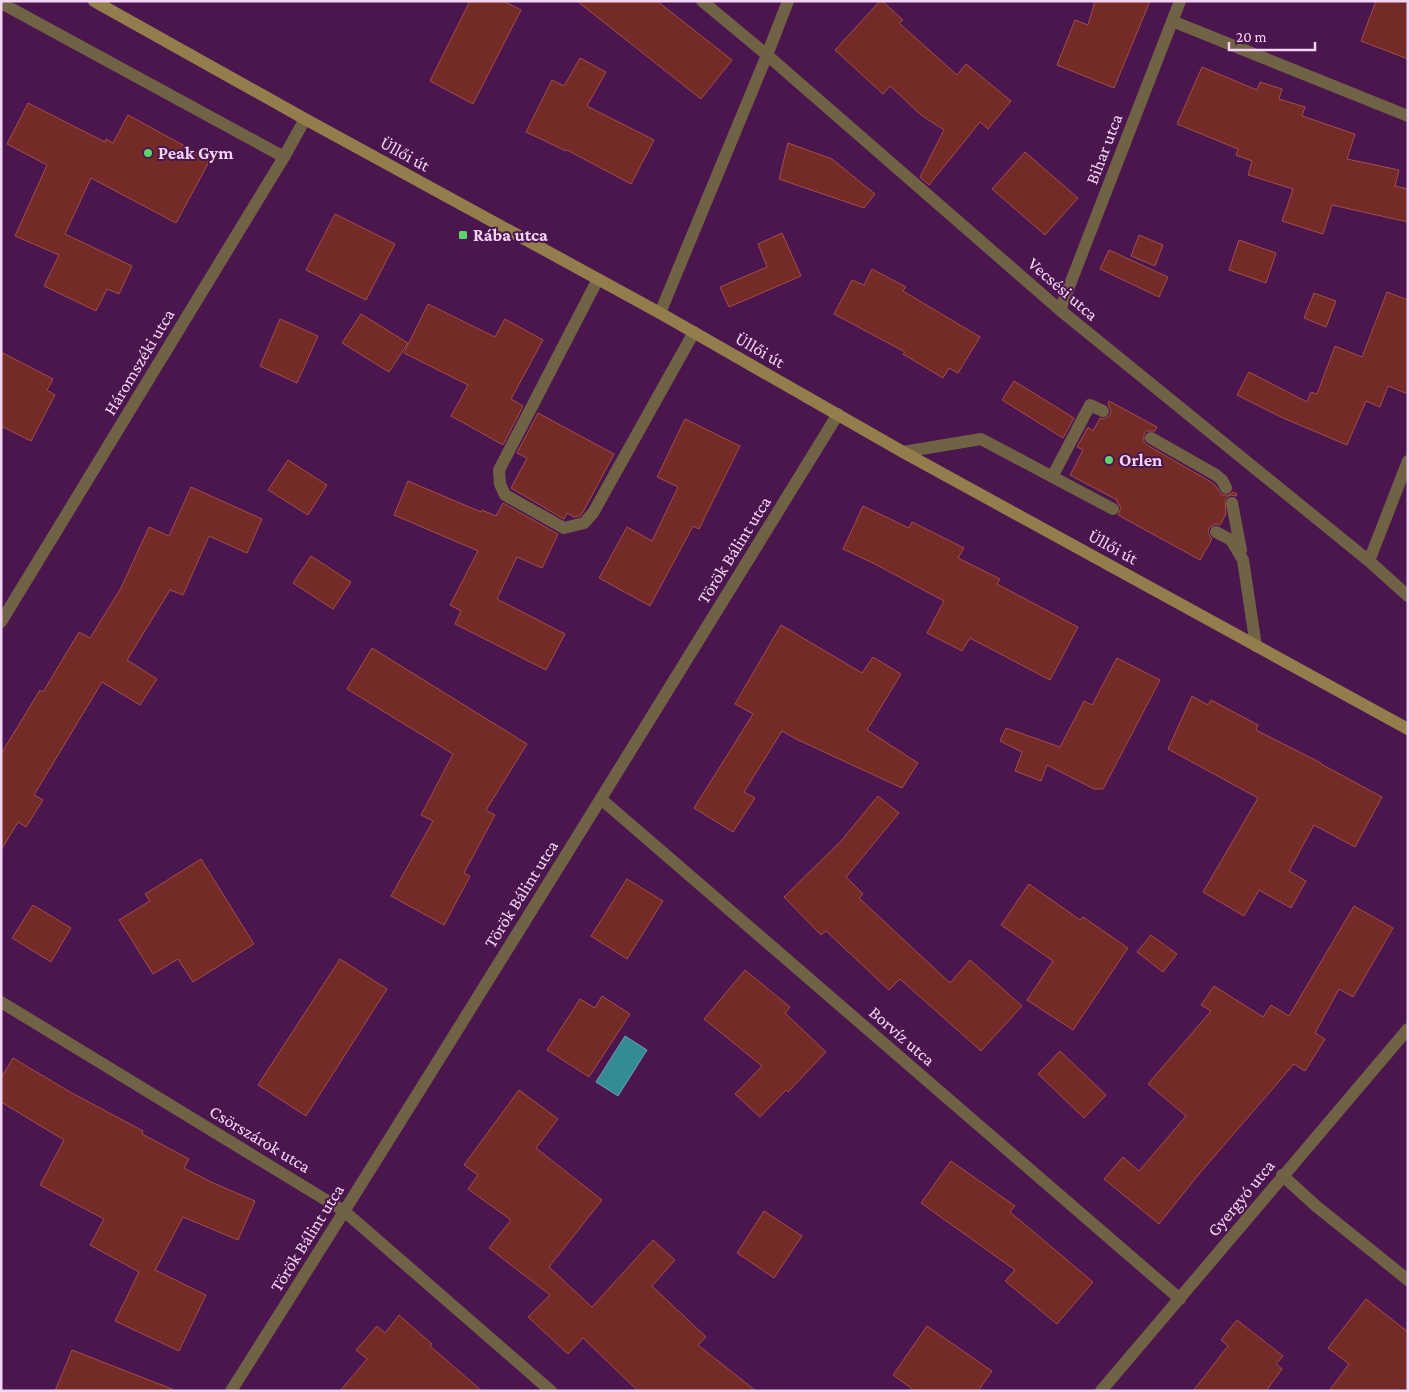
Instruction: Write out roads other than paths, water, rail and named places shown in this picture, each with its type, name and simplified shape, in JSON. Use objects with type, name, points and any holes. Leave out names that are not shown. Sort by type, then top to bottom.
[{"type":"main road","name":"Üllői út","points":[[94,1],[660,313],[903,452],[1408,729]]},
{"type":"street","name":"Vecsési utca","points":[[702,1],[768,55],[1060,310],[1369,561],[1408,596]]},
{"type":"street","points":[[660,313],[768,55],[788,1]]},
{"type":"street","name":"Bihar utca","points":[[1060,310],[1180,1]]},
{"type":"street","points":[[1,3],[284,157]]},
{"type":"street","points":[[1172,21],[1408,116]]},
{"type":"street","name":"Háromszéki utca","points":[[1,622],[284,157],[305,119]]},
{"type":"street","points":[[598,279],[499,470],[500,484],[505,495],[564,528],[584,523],[593,513],[694,332]]},
{"type":"street","points":[[1052,476],[1090,405],[1103,411]]},
{"type":"street","name":"Török Bálint utca","points":[[231,1391],[601,799],[838,414]]},
{"type":"street","points":[[1151,438],[1216,475],[1222,480],[1226,488]]},
{"type":"street","points":[[903,452],[981,439],[1113,509]]},
{"type":"street","points":[[1369,561],[1405,475],[1408,460]]},
{"type":"street","points":[[1232,503],[1256,646]]},
{"type":"street","points":[[1216,532],[1231,540],[1243,560]]},
{"type":"street","name":"Borvíz utca","points":[[601,799],[1180,1299]]},
{"type":"street","name":"Csörszárok utca","points":[[1,1002],[344,1211],[551,1391]]},
{"type":"street","name":"Gyergyó utca","points":[[1101,1391],[1408,1029]]},
{"type":"street","points":[[1282,1176],[1408,1280]]},
{"type":"place","name":"Peak Gym","points":[[148,153]]},
{"type":"place","name":"Rába utca","points":[[463,235]]},
{"type":"place","name":"Orlen","points":[[1109,460]]}]
